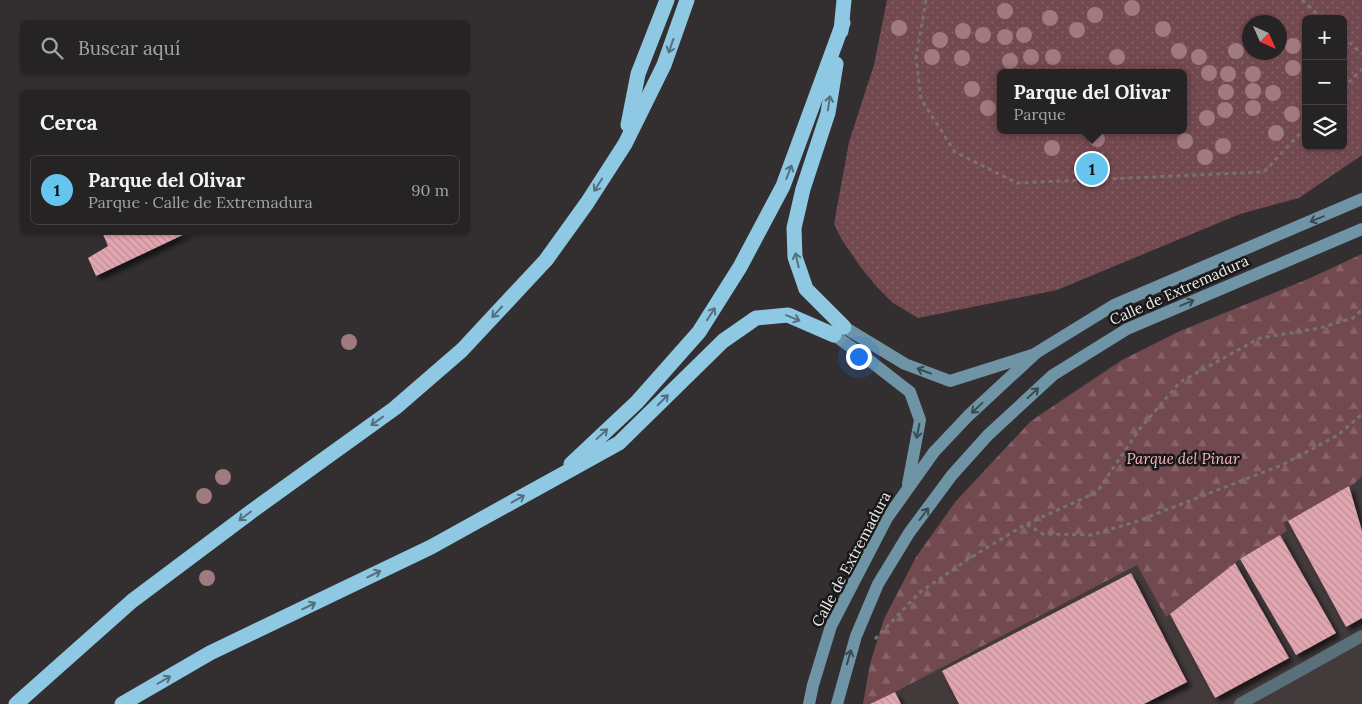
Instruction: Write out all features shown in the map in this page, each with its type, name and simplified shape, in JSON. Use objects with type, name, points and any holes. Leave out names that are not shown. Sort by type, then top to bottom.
[{"type":"highway","points":[[625,144],[638,74],[667,0]]},
{"type":"highway","points":[[16,704],[132,601],[252,511],[395,408],[462,350],[546,260],[587,203],[625,144],[664,65],[687,0]]},
{"type":"highway","points":[[839,331],[806,289],[795,257],[794,228],[803,189],[828,113],[843,23],[844,0]]},
{"type":"highway","points":[[554,479],[637,402],[699,332],[740,267],[783,186],[843,23]]},
{"type":"highway","points":[[122,704],[210,653],[431,547],[619,443],[723,341],[756,318],[788,315],[839,331]]},
{"type":"main road","name":"Calle de Extremadura","points":[[809,704],[831,626],[887,518],[934,452],[968,416],[1036,353],[1114,305],[1362,199]]},
{"type":"main road","name":"Calle de Extremadura","points":[[837,704],[856,636],[878,584],[910,533],[952,475],[988,434],[1053,375],[1127,329],[1362,229]]},
{"type":"main road","name":"Calle de Extremadura","points":[[839,331],[905,364],[950,381],[1036,353]]},
{"type":"main road","name":"Calle de Extremadura","points":[[839,331],[865,357],[910,392],[920,420],[907,488]]},
{"type":"street","points":[[1240,704],[1362,636]]},
{"type":"path","points":[[926,0],[916,58],[921,99],[955,152],[1017,183],[1264,172],[1302,132]]},
{"type":"path","points":[[1302,0],[1318,15]]},
{"type":"path","points":[[1347,41],[1362,54]]},
{"type":"path","points":[[1347,84],[1362,69]]},
{"type":"path","points":[[872,641],[919,593],[970,558],[1026,524],[1097,492],[1139,430],[1180,382],[1260,338],[1320,328],[1353,318],[1362,310]]},
{"type":"path","points":[[1026,524],[1043,534],[1091,535],[1135,522],[1282,464],[1338,435],[1362,414]]},
{"type":"shaded area","points":[[1362,476],[1362,704],[870,704],[1137,565],[1167,616],[1240,559],[1287,531],[1284,523],[1354,484]]},
{"type":"green space","points":[[887,0],[1362,0],[1362,155],[1299,198],[1240,214],[1057,290],[918,318],[893,303],[877,287],[842,240],[834,224],[849,142],[874,65]]},
{"type":"green space","name":"Parque del Pinar","points":[[1362,254],[1362,476],[1354,484],[1284,523],[1287,531],[1240,559],[1166,617],[1137,565],[895,692],[870,704],[863,704],[870,664],[884,619],[916,557],[956,501],[1031,421],[1122,360],[1180,331],[1308,279]]},
{"type":"building","points":[[103,235],[183,235],[96,276],[88,258],[108,246]]},
{"type":"building","points":[[1349,486],[1362,531],[1362,618],[1346,627],[1288,521]]},
{"type":"building","points":[[1280,535],[1336,633],[1296,655],[1240,559]]},
{"type":"building","points":[[1235,563],[1289,658],[1215,698],[1170,614]]},
{"type":"building","points":[[1131,573],[1187,682],[1144,704],[959,704],[942,671]]},
{"type":"building","points":[[895,692],[901,704],[870,704]]},
{"type":"place","name":"Parque del Olivar","points":[[1092,169]]}]
